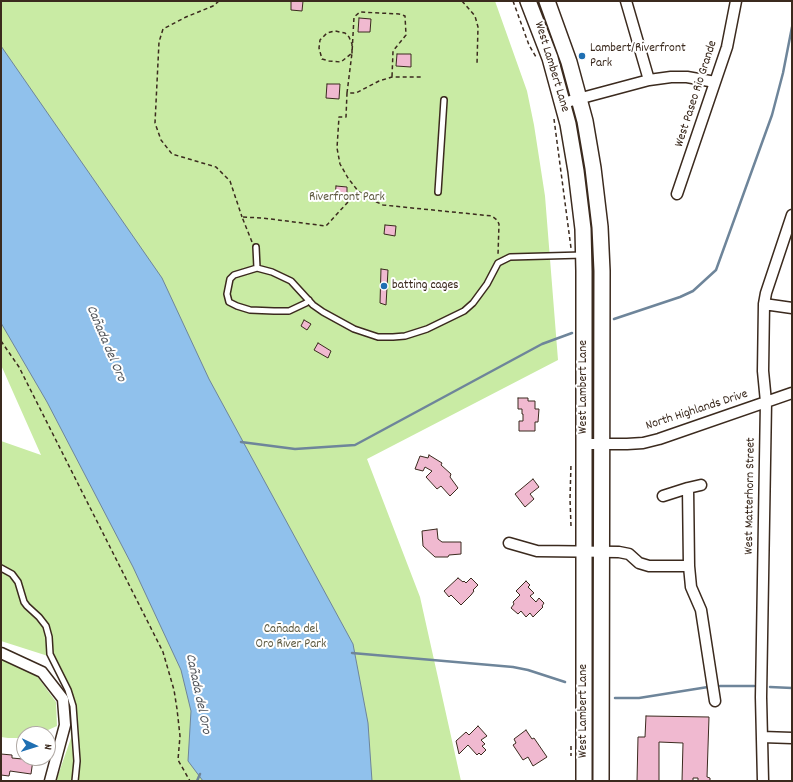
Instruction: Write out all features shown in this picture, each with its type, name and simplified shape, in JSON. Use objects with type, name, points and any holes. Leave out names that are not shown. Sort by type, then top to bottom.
[{"type":"main road","name":"West Lambert Lane","points":[[528,1],[550,58],[563,103],[576,171],[581,209],[584,255],[584,781]]},
{"type":"main road","name":"West Lambert Lane","points":[[547,1],[567,53],[590,145],[600,228],[602,270],[601,781]]},
{"type":"street","points":[[626,1],[649,80]]},
{"type":"street","name":"West Paseo Rio Grande","points":[[677,194],[727,47],[736,1]]},
{"type":"street","points":[[563,103],[649,80],[680,76],[715,82]]},
{"type":"street","name":"West Matterhorn Street","points":[[762,781],[761,696],[766,402],[764,371],[764,304],[766,293],[791,220]]},
{"type":"street","points":[[764,304],[792,308]]},
{"type":"street","name":"North Highlands Drive","points":[[584,444],[643,443],[792,393]]},
{"type":"street","points":[[663,496],[700,485]]},
{"type":"street","points":[[688,488],[689,566],[691,587],[701,610],[716,701]]},
{"type":"street","points":[[509,543],[537,551],[625,552],[630,554],[639,563],[649,566],[689,566]]},
{"type":"street","points":[[1,653],[42,672],[63,699],[65,725],[50,781]]},
{"type":"street","points":[[762,737],[792,738]]},
{"type":"lane","points":[[438,192],[444,100]]},
{"type":"lane","points":[[256,247],[257,268]]},
{"type":"lane","points":[[309,300],[289,311],[250,310],[229,302],[227,294],[230,280],[234,275],[257,268],[272,272],[291,281],[323,312],[354,329],[378,337],[405,336],[427,329],[464,311],[473,303],[498,263],[510,257],[584,255]]},
{"type":"lane","points":[[1,568],[12,574],[18,582],[24,602],[46,626],[49,637],[50,654],[68,690],[73,706],[77,761],[75,781]]},
{"type":"path","points":[[219,1],[213,6],[164,28],[159,42],[155,123],[161,140],[172,154],[216,167],[230,181],[253,246],[256,247]]},
{"type":"path","points":[[462,1],[475,16],[478,26],[477,64]]},
{"type":"path","points":[[513,1],[529,44],[539,63]]},
{"type":"path","points":[[392,77],[393,51],[406,35],[406,16],[399,14],[360,12],[354,17],[346,117],[339,117],[337,148],[340,164],[358,191],[383,205],[492,216],[499,224],[498,263]]},
{"type":"path","points":[[335,31],[345,33],[349,37],[352,44],[352,53],[341,62],[322,59],[319,48],[320,40],[327,33],[335,31]]},
{"type":"path","points":[[347,93],[356,93],[379,81],[392,77],[422,77]]},
{"type":"path","points":[[554,120],[570,245]]},
{"type":"path","points":[[242,217],[263,218],[326,226],[358,191]]},
{"type":"path","points":[[1,340],[19,367],[162,652],[174,690],[177,709],[180,736],[178,756],[179,763],[190,781]]},
{"type":"green space","name":"Riverfront Park","points":[[1,1],[495,1],[527,91],[534,125],[545,196],[558,360],[367,459],[420,597],[461,781],[56,781],[71,738],[69,692],[48,656],[1,641],[1,441],[41,455],[1,365]]},
{"type":"green space","points":[[1,659],[37,676],[56,702],[57,726],[16,726],[16,738],[1,737]]},
{"type":"water","name":"Cañada del Oro River Park","points":[[1,46],[162,278],[209,379],[353,644],[368,723],[372,781],[203,781],[188,761],[191,711],[181,670],[133,567],[47,402],[1,323]]},
{"type":"building","points":[[291,1],[303,1],[302,11],[291,10]]},
{"type":"building","points":[[359,18],[371,19],[370,32],[358,32]]},
{"type":"building","points":[[397,54],[411,54],[411,67],[396,66]]},
{"type":"building","points":[[327,84],[340,84],[339,99],[326,98]]},
{"type":"building","points":[[336,186],[347,187],[347,197],[335,197]]},
{"type":"building","points":[[385,225],[396,226],[395,236],[384,234]]},
{"type":"building","name":"batting cages","points":[[381,269],[388,270],[386,305],[380,303]]},
{"type":"building","points":[[304,320],[311,324],[307,330],[301,326]]},
{"type":"building","points":[[318,343],[331,351],[328,358],[314,350]]},
{"type":"building","points":[[518,398],[528,398],[528,401],[535,401],[535,409],[539,409],[538,422],[535,422],[535,431],[519,431],[519,421],[523,421],[523,414],[522,409],[518,409]]},
{"type":"building","points":[[429,455],[442,463],[441,465],[451,474],[450,477],[458,488],[450,496],[441,486],[437,489],[426,477],[432,471],[425,467],[423,471],[415,469],[420,456],[428,458]]},
{"type":"building","points":[[533,479],[539,487],[530,494],[534,499],[525,507],[515,494]]},
{"type":"building","points":[[437,529],[438,539],[442,542],[461,542],[461,554],[449,555],[448,557],[435,557],[423,546],[422,531]]},
{"type":"building","points":[[458,578],[466,583],[471,578],[478,585],[461,605],[451,595],[449,597],[444,591]]},
{"type":"building","points":[[526,581],[530,585],[528,587],[534,593],[530,596],[536,602],[539,598],[544,603],[542,606],[543,607],[533,617],[530,613],[526,617],[521,611],[518,614],[511,608],[514,604],[513,602],[520,595],[516,591]]},
{"type":"building","points":[[646,716],[709,717],[707,777],[710,778],[710,781],[698,781],[698,778],[693,778],[693,781],[682,781],[683,743],[659,742],[659,781],[637,781],[638,737],[645,737]]},
{"type":"building","points":[[478,726],[487,736],[481,740],[485,744],[482,746],[486,750],[481,755],[479,753],[477,755],[468,745],[459,754],[456,741],[466,732],[469,735]]},
{"type":"building","points":[[526,730],[532,739],[534,738],[547,757],[533,766],[528,757],[523,760],[513,745],[516,743],[514,739]]},
{"type":"building","points":[[1,754],[12,755],[12,758],[16,758],[16,766],[32,766],[31,774],[10,771],[9,776],[1,775]]},
{"type":"waterway","points":[[614,319],[680,297],[693,291],[716,270],[772,115],[783,73],[792,27]]},
{"type":"waterway","points":[[241,442],[295,449],[355,445],[542,344],[572,333]]},
{"type":"waterway","points":[[352,653],[513,667],[528,670],[565,682]]},
{"type":"waterway","points":[[720,686],[754,686]]},
{"type":"waterway","points":[[615,698],[639,698],[708,687]]},
{"type":"waterway","points":[[770,687],[792,688]]},
{"type":"waterway","points":[[197,781],[200,774]]},
{"type":"place","name":"Lambert/Riverfront Park","points":[[582,56]]},
{"type":"place","name":"batting cages","points":[[384,286]]},
{"type":"water label","name":"Cañada del Oro","points":[[105,344]]},
{"type":"water label","name":"Cañada del Oro","points":[[197,694]]}]
